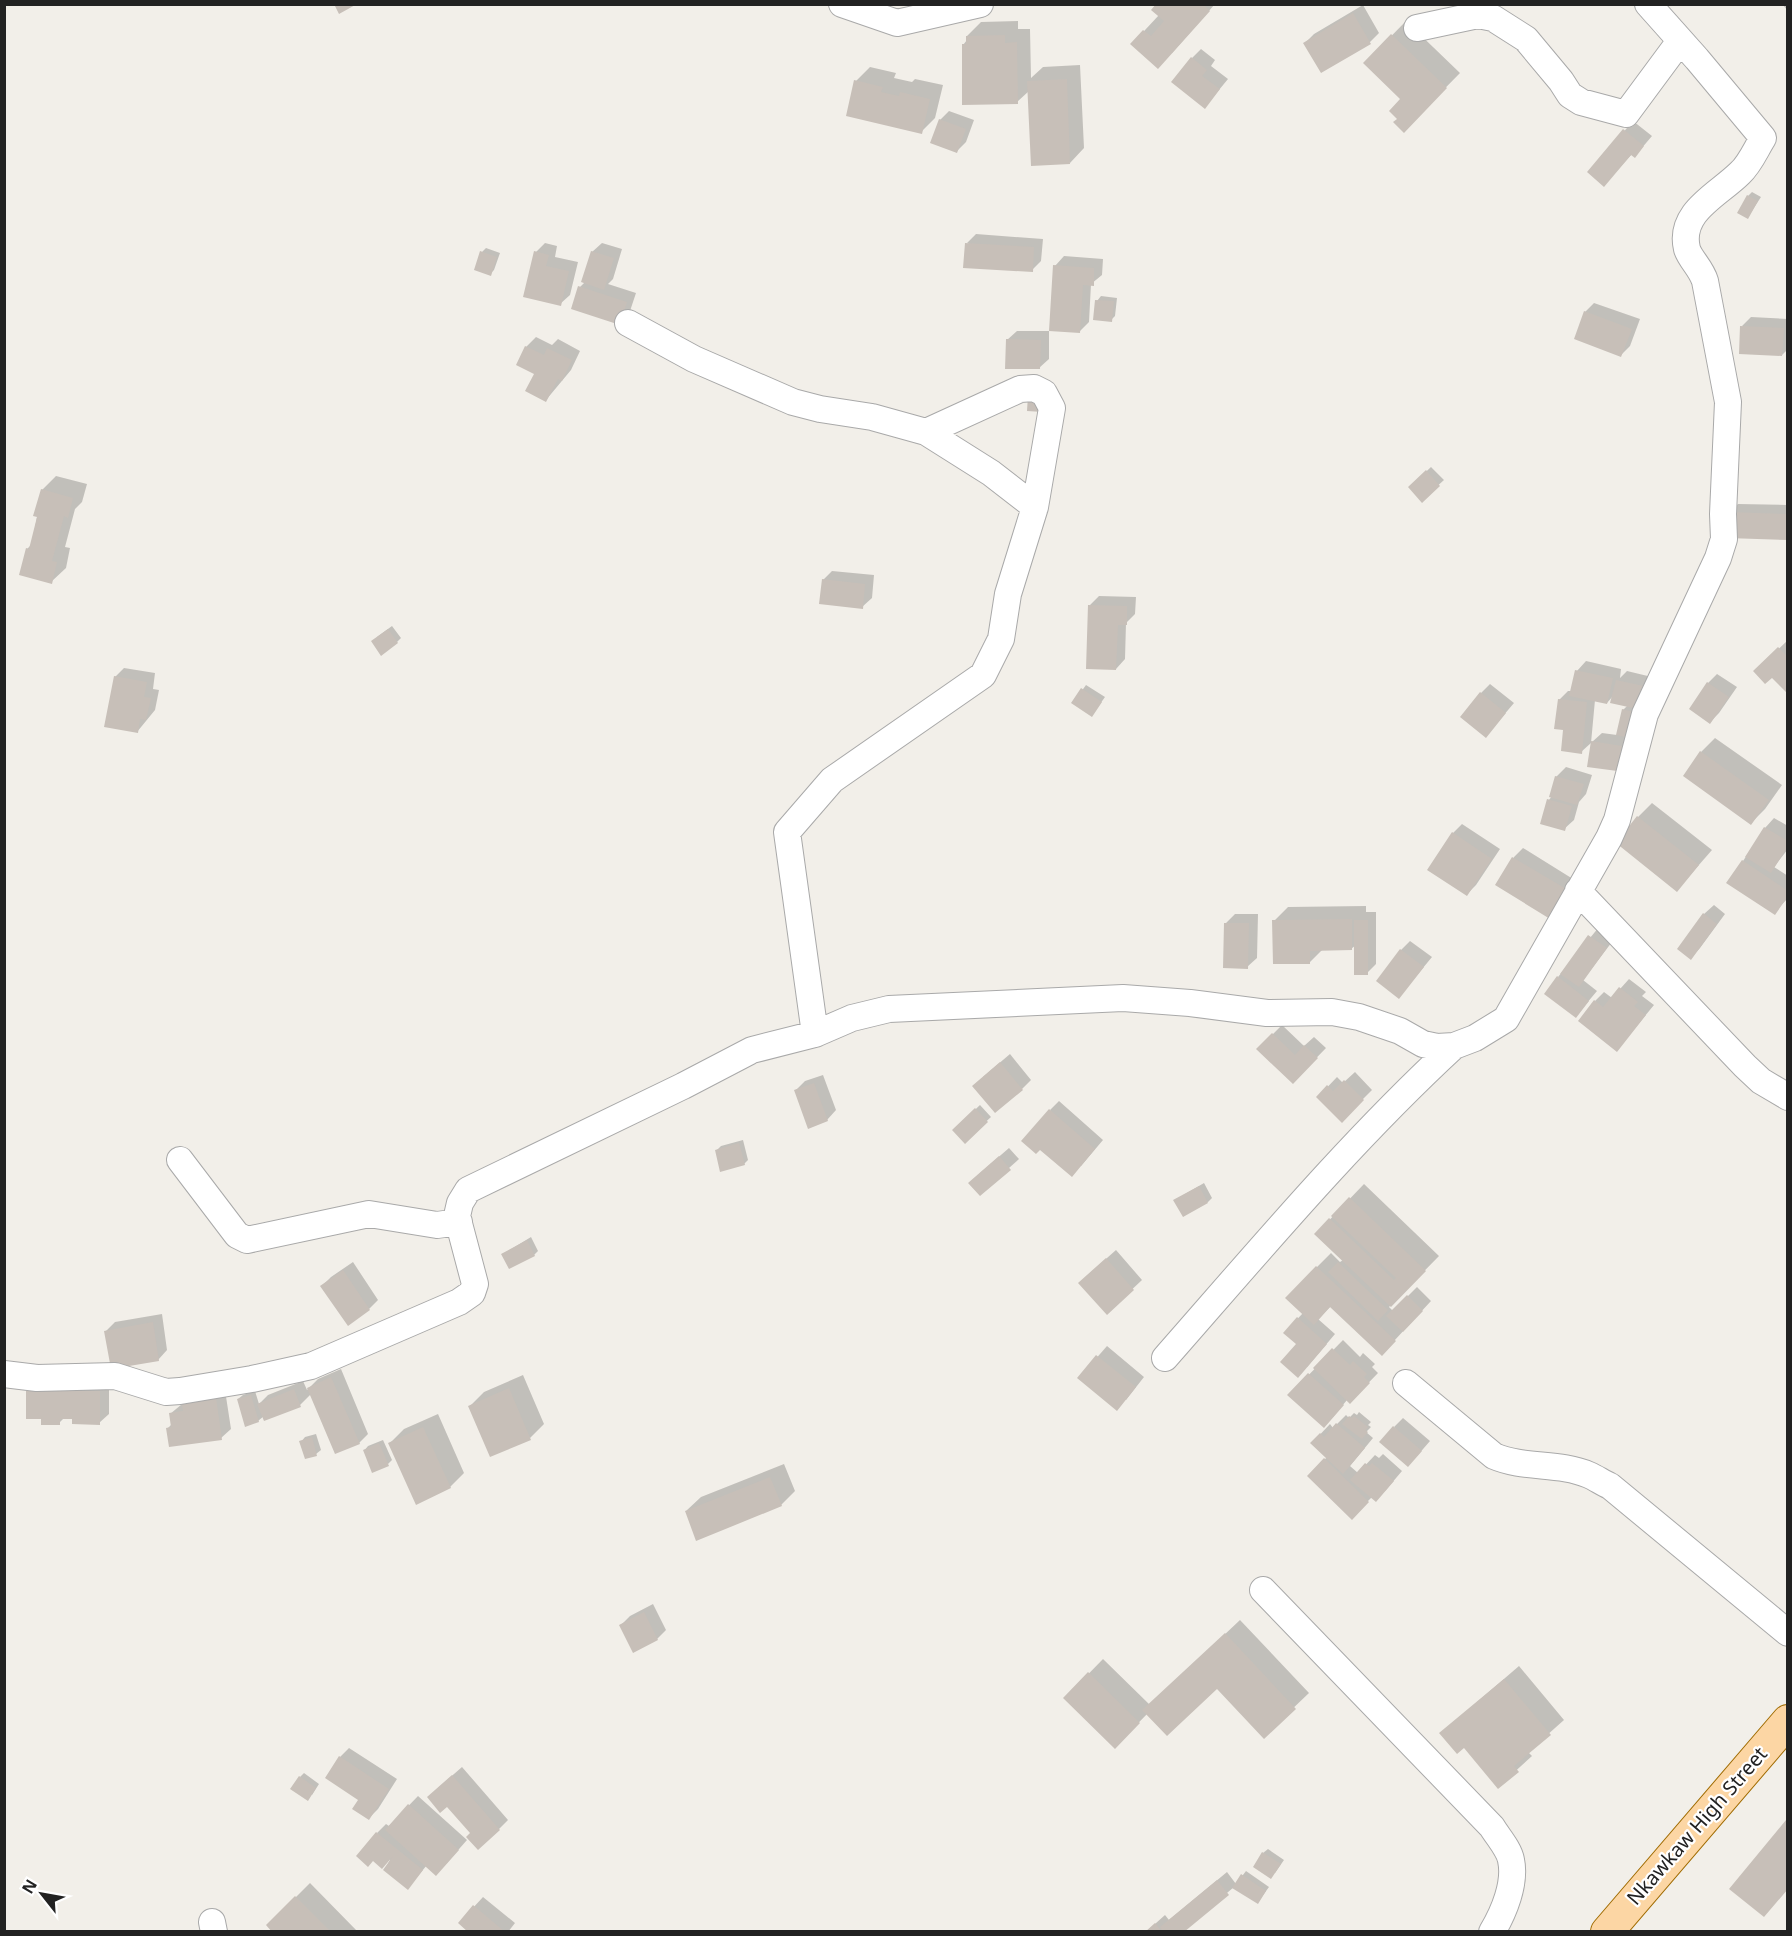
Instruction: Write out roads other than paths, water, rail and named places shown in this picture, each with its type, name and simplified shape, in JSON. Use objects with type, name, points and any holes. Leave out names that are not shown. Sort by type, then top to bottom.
[{"type":"main road","name":"Nkawkaw High Street","points":[[1607,1932],[1788,1721]]},
{"type":"street","points":[[842,4],[897,23],[980,4]]},
{"type":"street","points":[[4,1374],[37,1378],[115,1376],[166,1392],[252,1379],[311,1366],[459,1302],[472,1293],[475,1284],[457,1216],[460,1203],[468,1190],[752,1050],[814,1034],[852,1018],[889,1009],[1123,999],[1190,1003],[1267,1013],[1332,1011],[1359,1017],[1400,1031],[1423,1044],[1437,1047],[1454,1046],[1475,1038],[1506,1019],[1609,838],[1617,820],[1645,714],[1718,558],[1724,539],[1722,514],[1728,402],[1705,281],[1701,270],[1687,251],[1685,230],[1694,213],[1742,171],[1763,138],[1648,4]]},
{"type":"street","points":[[1417,28],[1478,15],[1493,18],[1526,39],[1570,95],[1581,102],[1626,114],[1680,41]]},
{"type":"street","points":[[628,323],[694,359],[793,402],[820,409],[872,417],[926,432],[991,473],[1035,507]]},
{"type":"street","points":[[814,1034],[787,832],[832,780],[983,675],[1001,639],[1008,594],[1035,507],[1052,408],[1044,393],[1034,388],[1020,389],[926,432]]},
{"type":"street","points":[[1578,891],[1744,1066],[1761,1081],[1788,1097]]},
{"type":"street","points":[[1165,1358],[1333,1167],[1405,1091],[1454,1046]]},
{"type":"street","points":[[180,1160],[237,1235],[247,1240],[369,1214],[437,1225],[459,1222]]},
{"type":"street","points":[[1406,1383],[1494,1456],[1507,1462],[1577,1471],[1610,1486],[1788,1633]]},
{"type":"street","points":[[1263,1590],[1492,1827],[1511,1859],[1510,1889],[1502,1915],[1492,1932]]}]
